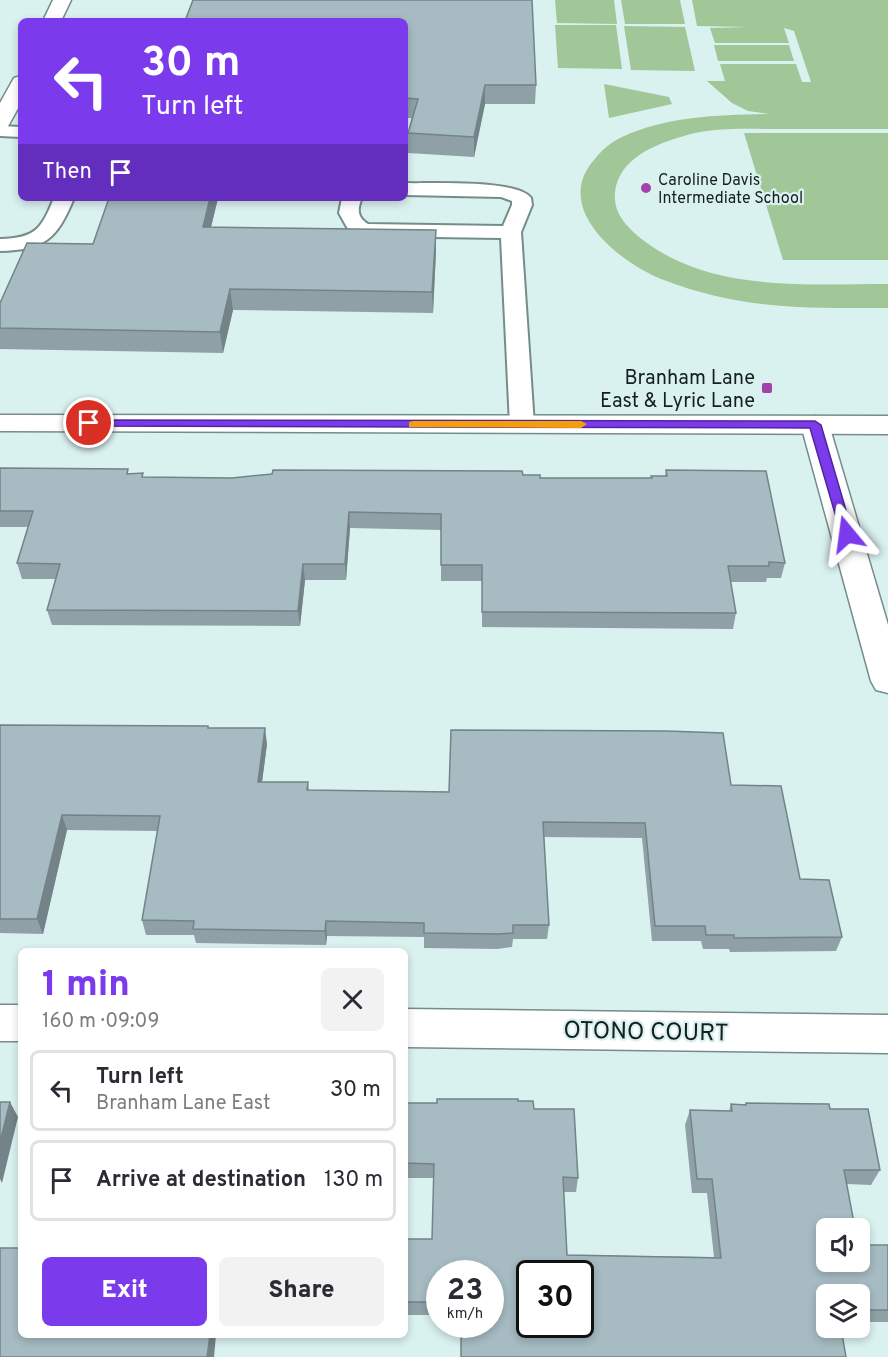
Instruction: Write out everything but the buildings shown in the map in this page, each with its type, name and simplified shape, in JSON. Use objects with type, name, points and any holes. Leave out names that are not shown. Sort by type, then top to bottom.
[{"type":"street","points":[[53,18],[62,0]]},
{"type":"street","points":[[0,124],[18,88]]},
{"type":"street","points":[[0,423],[888,425]]},
{"type":"street","points":[[815,425],[888,681]]},
{"type":"street","points":[[0,1023],[18,1023]]},
{"type":"street","name":"OTONO COURT","points":[[408,1028],[888,1034]]},
{"type":"lane","points":[[0,131],[18,132]]},
{"type":"lane","points":[[408,189],[501,190],[521,198],[522,205],[511,232],[522,424]]},
{"type":"lane","points":[[0,244],[33,242],[47,233],[53,225],[63,201]]},
{"type":"lane","points":[[350,201],[348,205],[350,220],[356,227],[365,230],[511,232]]},
{"type":"green space","points":[[555,0],[614,0],[617,24],[557,23]]},
{"type":"green space","points":[[621,0],[680,0],[685,24],[625,24]]},
{"type":"green space","points":[[692,0],[888,0],[888,129],[729,129],[706,131],[673,139],[640,154],[624,170],[615,192],[616,206],[621,218],[639,237],[666,255],[695,268],[758,282],[824,285],[888,284],[888,308],[775,305],[720,297],[692,290],[664,280],[629,261],[597,232],[586,215],[581,197],[583,179],[594,160],[614,141],[639,130],[676,121],[713,116],[769,114],[748,111],[732,103],[707,81],[725,81],[720,64],[796,64],[802,82],[811,82],[794,31],[784,28],[789,43],[715,43],[710,28],[748,27],[697,26]]},
{"type":"green space","points":[[555,25],[616,25],[622,69],[558,68]]},
{"type":"green space","points":[[624,26],[685,27],[695,71],[631,70]]},
{"type":"green space","points":[[714,45],[789,45],[794,61],[718,61]]},
{"type":"green space","points":[[604,84],[669,97],[672,104],[609,118]]},
{"type":"green space","points":[[744,133],[888,133],[888,260],[783,260]]},
{"type":"slow traffic","points":[[413,424],[581,424]]},
{"type":"place","name":"Caroline Davis Intermediate School","points":[[646,188]]},
{"type":"place","name":"Branham Lane East & Lyric Lane","points":[[767,388]]},
{"type":"route","points":[[89,423],[815,425],[847,534]]}]
